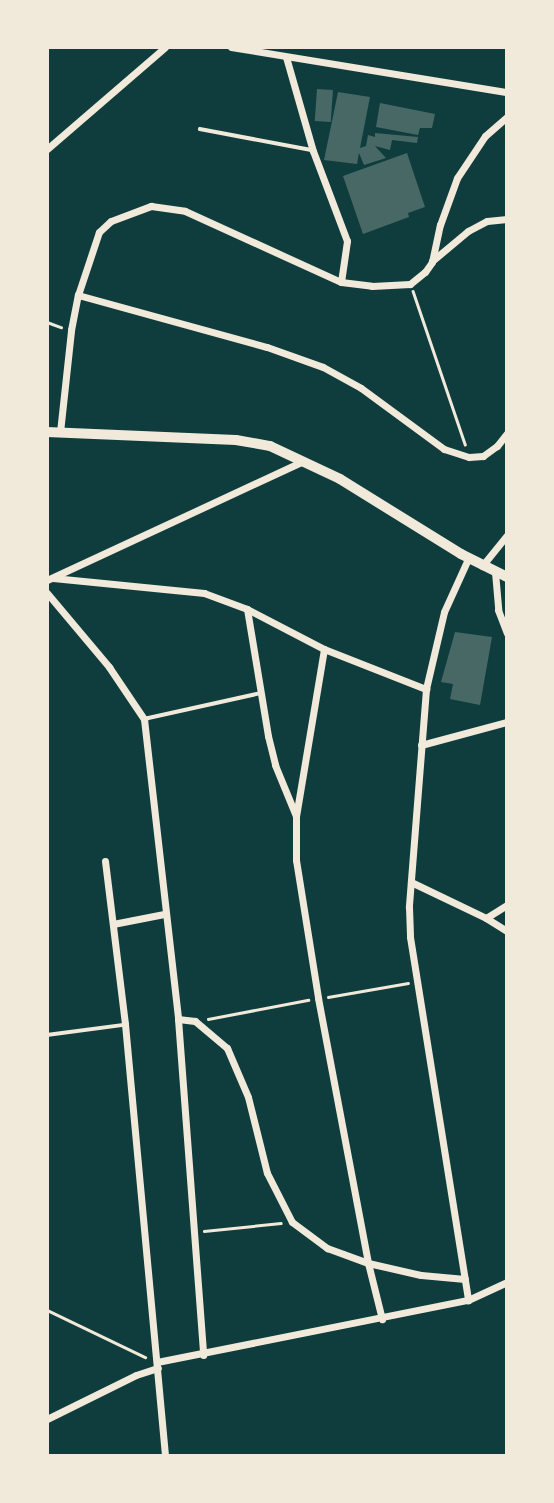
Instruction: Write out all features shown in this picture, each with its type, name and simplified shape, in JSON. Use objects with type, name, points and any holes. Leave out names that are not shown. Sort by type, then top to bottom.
[{"type":"main road","points":[[47,432],[236,440],[270,446],[304,461],[468,559],[507,577]]},
{"type":"street","points":[[47,149],[165,47]]},
{"type":"street","points":[[231,47],[507,92]]},
{"type":"street","points":[[286,57],[313,151],[347,241],[341,282]]},
{"type":"street","points":[[432,261],[440,225],[457,178],[485,136],[507,117]]},
{"type":"street","points":[[60,432],[71,330],[78,295],[99,232],[120,216],[151,206],[186,211],[341,282],[372,286],[410,284],[425,272],[432,261],[468,231],[488,221],[507,219]]},
{"type":"street","points":[[78,295],[267,347],[323,367],[361,388],[444,449],[469,457],[483,456],[497,446],[507,433]]},
{"type":"street","points":[[50,579],[304,461]]},
{"type":"street","points":[[482,566],[507,536]]},
{"type":"street","points":[[468,559],[444,612],[426,689],[411,882],[410,937],[468,1300]]},
{"type":"street","points":[[495,572],[498,610],[507,633]]},
{"type":"street","points":[[50,579],[168,587],[204,593],[247,609],[324,649],[426,689]]},
{"type":"street","points":[[47,593],[109,667],[145,719],[164,914],[178,1019],[204,1355]]},
{"type":"street","points":[[247,609],[275,765],[296,817]]},
{"type":"street","points":[[324,649],[296,817],[296,860],[318,998],[382,1319]]},
{"type":"street","points":[[421,745],[507,722]]},
{"type":"street","points":[[104,861],[125,1024],[165,1456]]},
{"type":"street","points":[[411,882],[486,918],[506,933]]},
{"type":"street","points":[[486,918],[507,905]]},
{"type":"street","points":[[113,924],[164,914]]},
{"type":"street","points":[[178,1019],[195,1021],[214,1034],[235,1062],[248,1097],[267,1173],[292,1222],[327,1248],[369,1263],[421,1275],[465,1279]]},
{"type":"street","points":[[47,1419],[157,1365],[468,1300],[507,1282]]},
{"type":"lane","points":[[200,129],[313,151]]},
{"type":"lane","points":[[145,719],[261,693]]},
{"type":"lane","points":[[47,1035],[125,1024]]},
{"type":"path","points":[[410,284],[469,457]]},
{"type":"path","points":[[47,322],[71,330]]},
{"type":"path","points":[[195,1021],[418,981]]},
{"type":"path","points":[[194,1232],[292,1222]]},
{"type":"path","points":[[47,1310],[157,1365]]},
{"type":"building","points":[[317,89],[333,90],[331,122],[315,121]]},
{"type":"building","points":[[338,92],[370,97],[360,148],[366,146],[368,135],[375,137],[375,133],[418,137],[417,143],[392,140],[390,150],[375,146],[386,158],[364,165],[359,153],[357,164],[324,160]]},
{"type":"building","points":[[380,103],[435,114],[432,128],[420,128],[418,135],[376,127]]},
{"type":"building","points":[[407,153],[425,207],[408,213],[409,217],[363,234],[343,176]]},
{"type":"building","points":[[455,632],[492,637],[480,705],[450,699],[453,684],[441,682]]}]
